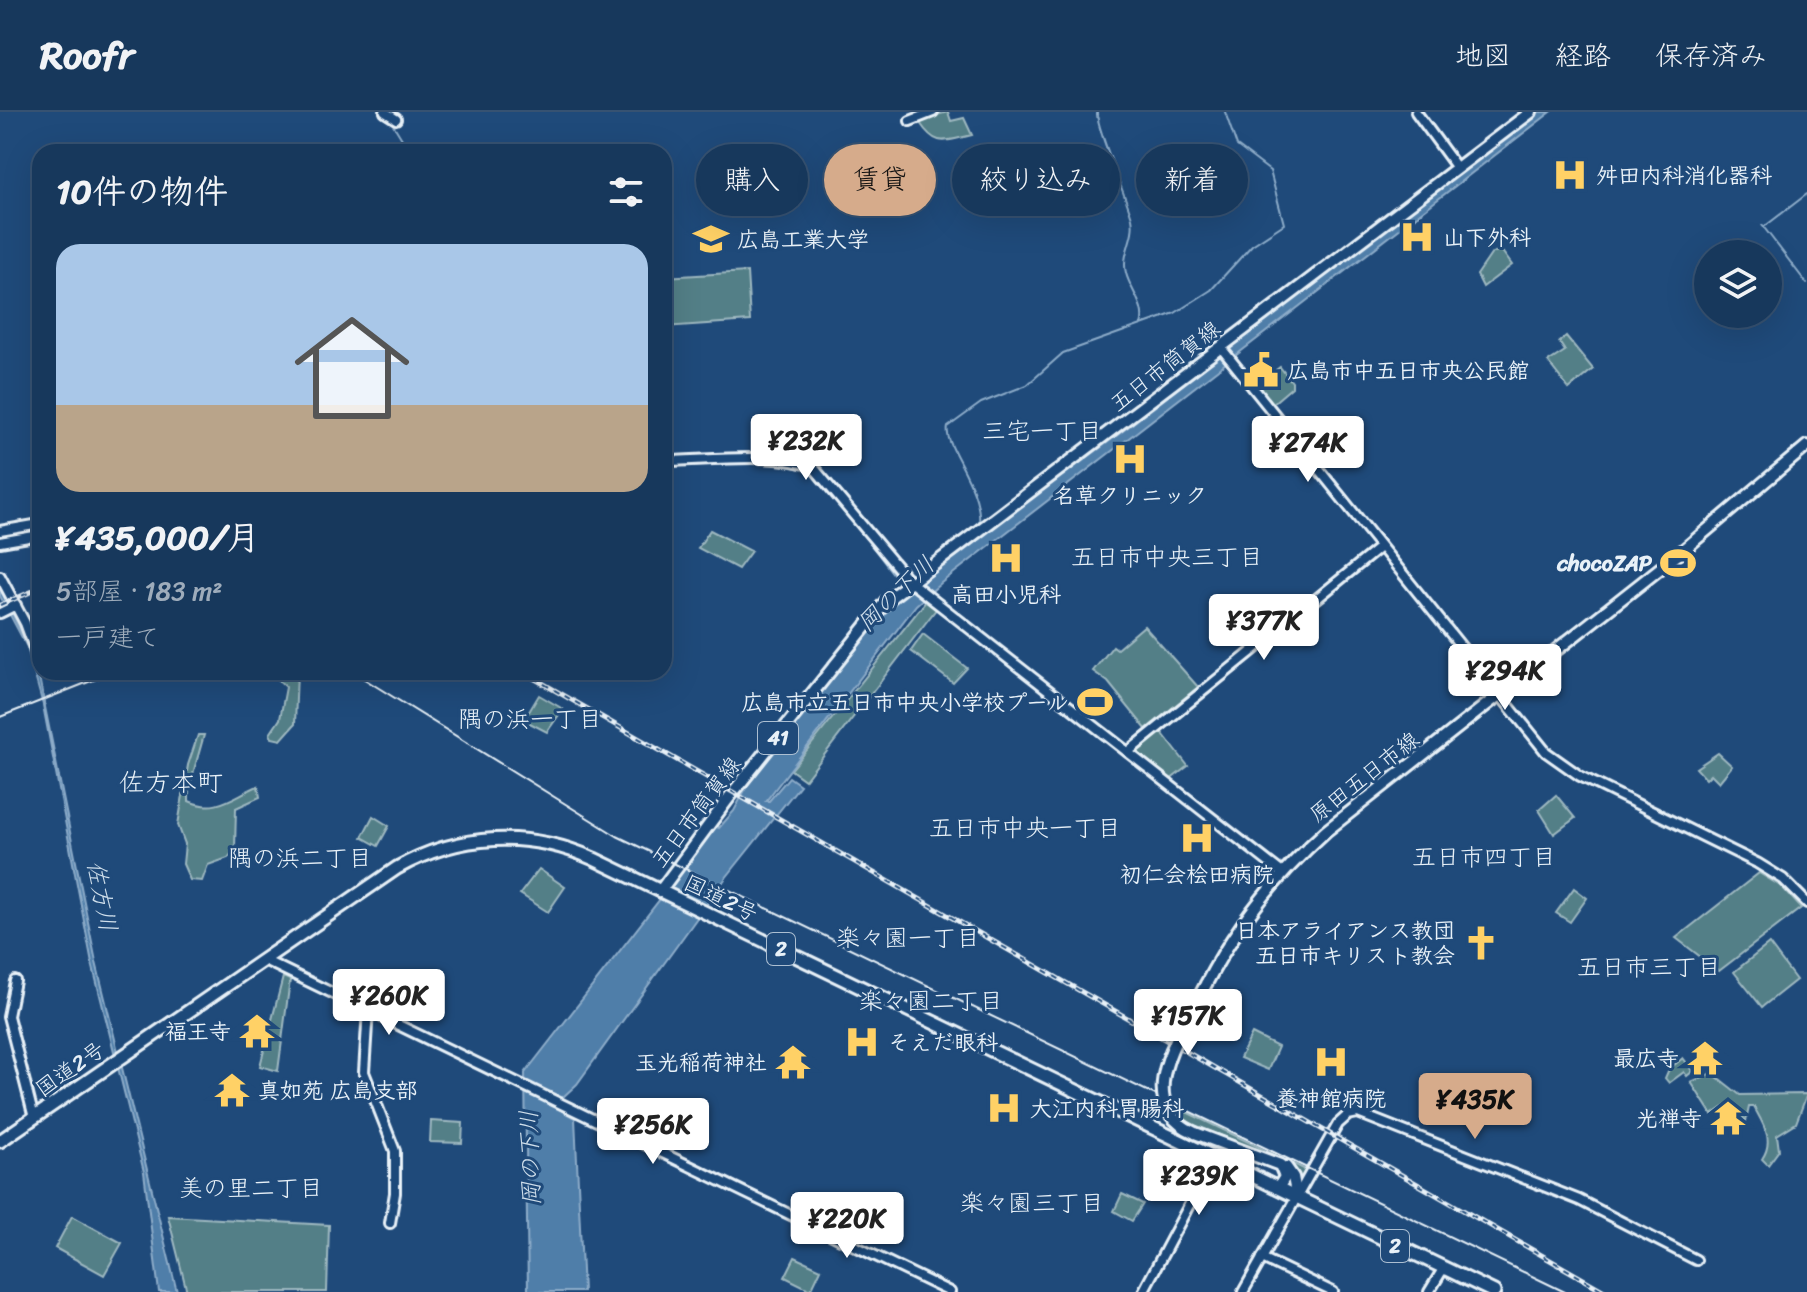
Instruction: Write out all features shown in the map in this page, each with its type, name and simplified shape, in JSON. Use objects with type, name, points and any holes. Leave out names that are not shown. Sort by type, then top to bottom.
[{"type":"highway","name":"国道2号","points":[[0,1141],[397,868],[432,852],[469,842],[520,839],[558,846],[663,892],[1494,1292]]},
{"type":"main road","name":"五日市筒賀線","points":[[663,892],[870,618],[978,531],[1222,350],[1531,112]]},
{"type":"main road","name":"原田五日市線","points":[[1277,1163],[1195,1133],[1170,1115],[1162,1097],[1161,1079],[1206,984],[1241,923],[1281,872],[1326,831],[1681,552],[1807,446]]},
{"type":"main road","points":[[1277,1163],[1285,1172],[1278,1188]]},
{"type":"main road","points":[[1277,1163],[1292,1173],[1297,1198]]},
{"type":"street","points":[[910,121],[933,112]]},
{"type":"street","points":[[1416,112],[1457,168]]},
{"type":"street","points":[[1222,350],[1546,752],[1567,769],[1757,863],[1792,886],[1807,903]]},
{"type":"street","points":[[672,461],[775,457],[808,465],[827,480],[908,585],[930,594],[1281,872]]},
{"type":"street","points":[[0,531],[32,526]]},
{"type":"street","points":[[0,542],[32,536]]},
{"type":"street","points":[[1128,752],[1379,548]]},
{"type":"street","points":[[0,576],[9,609],[32,649]]},
{"type":"street","points":[[264,960],[950,1292]]},
{"type":"street","points":[[15,981],[8,1016],[34,1118]]},
{"type":"street","points":[[368,1009],[364,1072],[395,1151],[395,1193],[390,1223]]},
{"type":"street","points":[[1243,1292],[1338,1124],[1348,1115],[1362,1113],[1579,1200],[1696,1260]]},
{"type":"street","points":[[1143,1292],[1214,1158]]},
{"type":"street","points":[[1262,1258],[1333,1292]]},
{"type":"street","points":[[1429,1292],[1443,1269]]},
{"type":"green space","points":[[948,112],[951,121],[964,118],[972,135],[942,141],[931,136],[920,123],[921,119]]},
{"type":"green space","points":[[1501,250],[1512,265],[1483,287],[1477,275],[1492,253]]},
{"type":"green space","points":[[747,272],[750,321],[672,326],[672,277]]},
{"type":"green space","points":[[1566,336],[1593,369],[1569,389],[1548,362],[1565,351],[1559,342]]},
{"type":"green space","points":[[1280,367],[1292,382],[1292,387],[1272,404],[1257,385]]},
{"type":"green space","points":[[710,530],[751,551],[738,569],[698,548]]},
{"type":"green space","points":[[927,600],[937,608],[805,780],[791,770]]},
{"type":"green space","points":[[1144,626],[1198,687],[1146,729],[1108,682],[1093,671],[1113,646],[1117,649]]},
{"type":"green space","points":[[923,634],[967,668],[953,683],[911,651]]},
{"type":"green space","points":[[279,680],[297,680],[295,724],[281,740],[272,738],[270,734],[280,719],[286,687]]},
{"type":"green space","points":[[539,695],[563,709],[547,732],[524,720]]},
{"type":"green space","points":[[1160,730],[1188,766],[1170,780],[1135,751]]},
{"type":"green space","points":[[198,735],[204,735],[189,788],[189,801],[217,805],[258,786],[260,797],[236,808],[235,849],[228,858],[208,865],[202,881],[190,880],[183,864],[185,844],[178,825],[188,765]]},
{"type":"green space","points":[[1718,753],[1732,766],[1719,782],[1711,774],[1706,779],[1696,768]]},
{"type":"green space","points":[[1556,795],[1575,818],[1554,834],[1539,810]]},
{"type":"green space","points":[[373,816],[389,826],[378,846],[362,837]]},
{"type":"green space","points":[[539,869],[565,887],[548,912],[520,894]]},
{"type":"green space","points":[[1759,873],[1782,887],[1801,908],[1719,971],[1676,938]]},
{"type":"green space","points":[[1574,888],[1587,898],[1570,922],[1556,913]]},
{"type":"green space","points":[[1769,944],[1796,980],[1762,1007],[1734,972]]},
{"type":"green space","points":[[283,977],[290,980],[278,1071],[260,1066]]},
{"type":"green space","points":[[1252,1034],[1278,1047],[1268,1070],[1240,1058]]},
{"type":"green space","points":[[1667,1056],[1674,1065],[1683,1058],[1693,1071],[1687,1076],[1684,1072],[1669,1083],[1665,1078],[1669,1069],[1661,1059]]},
{"type":"green space","points":[[1712,1073],[1740,1095],[1807,1094],[1796,1123],[1777,1135],[1779,1150],[1768,1165],[1762,1159],[1768,1139],[1754,1107],[1749,1107],[1746,1121],[1732,1102],[1712,1115],[1691,1082]]},
{"type":"green space","points":[[1172,1105],[1308,1171],[1300,1185],[1289,1164],[1281,1159],[1182,1120],[1183,1117]]},
{"type":"green space","points":[[431,1121],[463,1123],[462,1143],[430,1142]]},
{"type":"green space","points":[[1122,1194],[1143,1204],[1132,1221],[1114,1211]]},
{"type":"green space","points":[[72,1216],[122,1243],[104,1275],[55,1248]]},
{"type":"green space","points":[[168,1216],[329,1225],[327,1292],[187,1292]]},
{"type":"green space","points":[[795,1257],[821,1269],[811,1290],[785,1277]]},
{"type":"water","name":"岡の下川","points":[[1537,112],[1551,112],[916,605],[766,801],[789,777],[800,785],[725,879],[577,1084],[562,1098],[562,1111],[575,1118],[583,1292],[528,1292],[525,1073],[716,827],[719,828],[734,811],[747,786],[841,665],[902,595],[1115,437]]},
{"type":"water","points":[[0,589],[32,654],[32,665],[27,647],[0,596]]},
{"type":"water","points":[[36,680],[40,680],[96,962],[177,1292],[159,1292],[144,1172],[92,963]]},
{"type":"waterway","points":[[1097,112],[1132,218],[1125,266],[1142,312],[1141,325]]},
{"type":"waterway","points":[[979,525],[975,496],[951,445],[948,427],[981,403],[1027,385],[1063,353],[1175,313],[1211,290],[1252,245],[1284,224],[1270,171],[1237,146],[1225,112]]},
{"type":"waterway","points":[[391,121],[405,144]]},
{"type":"waterway","points":[[1764,227],[1807,194]]},
{"type":"waterway","points":[[1762,225],[1807,284]]},
{"type":"waterway","points":[[672,465],[766,464],[803,470],[816,476]]},
{"type":"waterway","name":"岡の下川","points":[[846,512],[900,583]]},
{"type":"tram line","points":[[0,717],[94,680]]},
{"type":"tram line","points":[[366,680],[617,836],[1565,1292]]},
{"type":"railway","points":[[0,605],[32,591]]},
{"type":"railway","points":[[537,680],[1606,1292]]},
{"type":"place","name":"舛田内科消化器科","points":[[1570,175]]},
{"type":"place","name":"山下外科","points":[[1417,237]]},
{"type":"place","name":"広島工業大学","points":[[711,239]]},
{"type":"place","name":"広島市中五日市央公民館","points":[[1261,370]]},
{"type":"place","name":"名草クリニック","points":[[1130,459]]},
{"type":"place","name":"高田小児科","points":[[1006,558]]},
{"type":"place","name":"chocoZAP","points":[[1678,563]]},
{"type":"place","name":"広島市立五日市中央小学校プール","points":[[1095,702]]},
{"type":"place","name":"初仁会桧田病院","points":[[1197,838]]},
{"type":"place","name":"日本アライアンス教団 五日市キリスト教会","points":[[1481,943]]},
{"type":"place","name":"福王寺","points":[[257,1031]]},
{"type":"place","name":"そえだ眼科","points":[[862,1042]]},
{"type":"place","name":"最広寺","points":[[1705,1058]]},
{"type":"place","name":"玉光稲荷神社","points":[[793,1062]]},
{"type":"place","name":"養神館病院","points":[[1331,1062]]},
{"type":"place","name":"真如苑 広島支部","points":[[232,1090]]},
{"type":"place","name":"大江内科胃腸科","points":[[1004,1108]]},
{"type":"place","name":"光禅寺","points":[[1728,1118]]},
{"type":"district","name":"三宅一丁目","points":[[1042,431]]},
{"type":"district","name":"五日市中央三丁目","points":[[1167,557]]},
{"type":"district","name":"隅の浜一丁目","points":[[530,719]]},
{"type":"district","name":"佐方本町","points":[[171,782]]},
{"type":"district","name":"五日市中央一丁目","points":[[1025,828]]},
{"type":"district","name":"五日市四丁目","points":[[1484,857]]},
{"type":"district","name":"隅の浜二丁目","points":[[300,858]]},
{"type":"district","name":"楽々園一丁目","points":[[908,938]]},
{"type":"district","name":"五日市三丁目","points":[[1649,967]]},
{"type":"district","name":"楽々園二丁目","points":[[931,1001]]},
{"type":"district","name":"美の里二丁目","points":[[251,1188]]},
{"type":"district","name":"楽々園三丁目","points":[[1032,1203]]},
{"type":"water label","name":"佐方川","points":[[102,896]]}]
